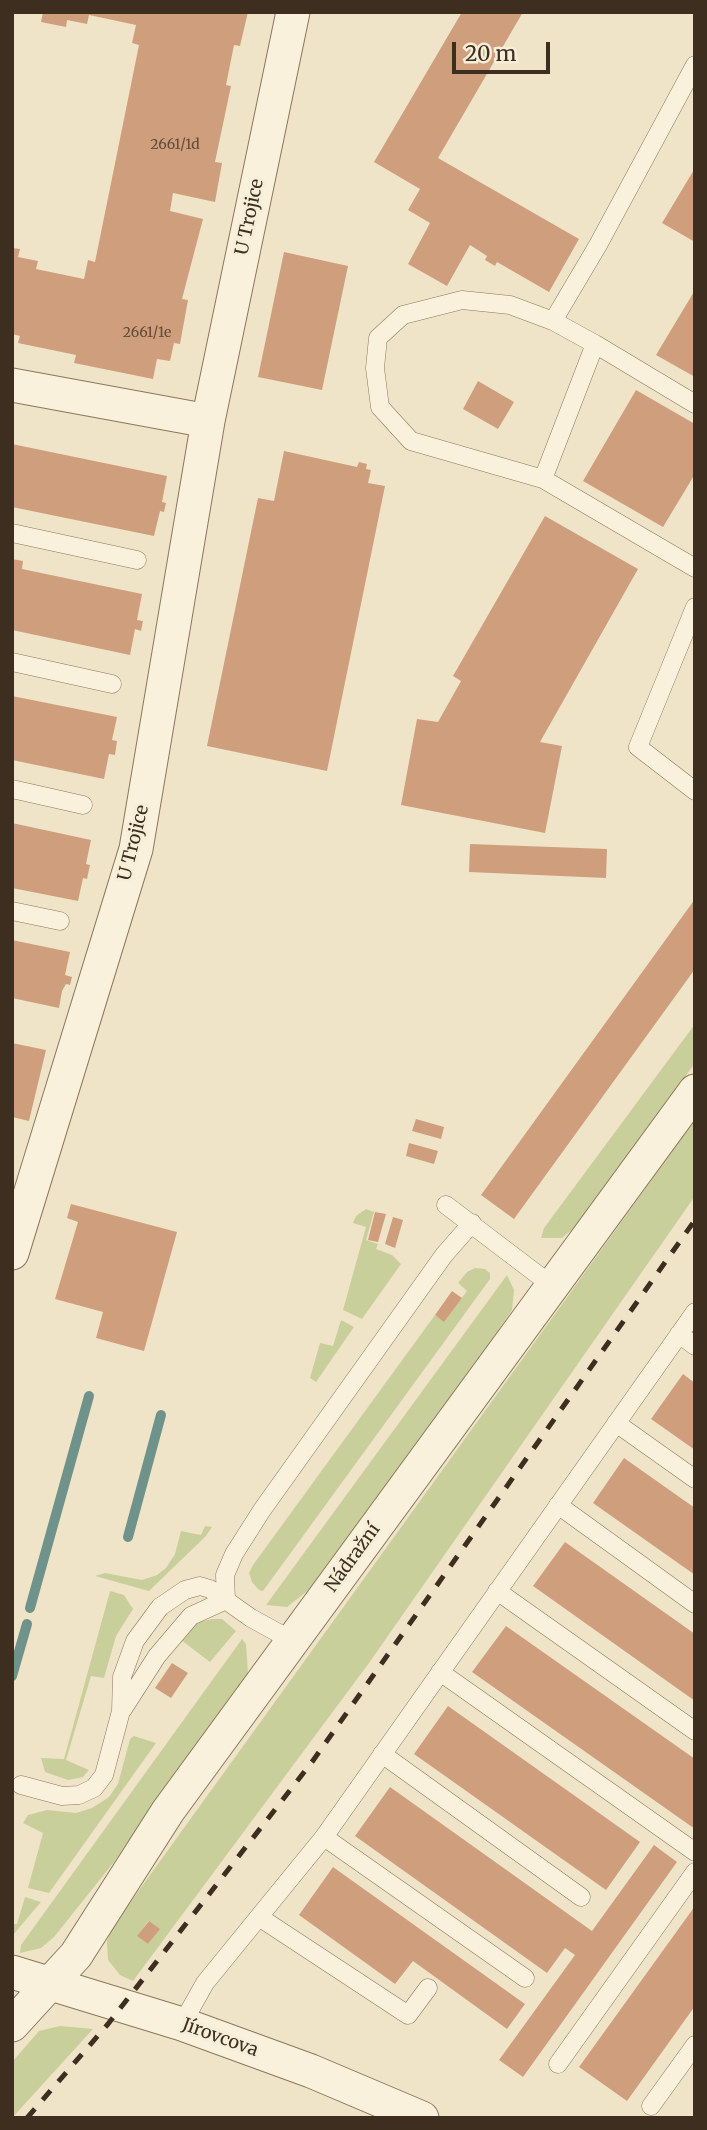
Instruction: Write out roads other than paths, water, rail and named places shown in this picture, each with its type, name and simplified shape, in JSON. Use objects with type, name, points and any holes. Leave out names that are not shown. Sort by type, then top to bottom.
[{"type":"street","name":"U Trojice","points":[[12,1253],[136,849],[208,421],[293,12]]},
{"type":"street","points":[[12,385],[208,421]]},
{"type":"street","name":"Nádražní","points":[[12,2025],[47,1983],[76,1955],[169,1811],[695,1091]]},
{"type":"street","name":"Jírovcova","points":[[12,1972],[182,2024],[311,2071],[422,2118]]},
{"type":"lane","points":[[553,321],[598,245],[695,65]]},
{"type":"lane","points":[[695,404],[553,321],[510,305],[462,300],[403,314],[378,338],[374,368],[380,407],[411,440],[543,479],[695,568]]},
{"type":"lane","points":[[543,479],[595,344]]},
{"type":"lane","points":[[12,533],[137,560]]},
{"type":"lane","points":[[695,607],[638,747],[695,791]]},
{"type":"lane","points":[[12,662],[112,684]]},
{"type":"lane","points":[[12,789],[83,805]]},
{"type":"lane","points":[[12,911],[60,921]]},
{"type":"lane","points":[[446,1205],[554,1287]]},
{"type":"lane","points":[[226,1600],[225,1574],[241,1543],[444,1255],[472,1223]]},
{"type":"lane","points":[[182,2024],[205,1983],[324,1837],[695,1312]]},
{"type":"lane","points":[[679,1334],[695,1346]]},
{"type":"lane","points":[[616,1423],[695,1479]]},
{"type":"lane","points":[[558,1505],[695,1604]]},
{"type":"lane","points":[[21,1785],[62,1796],[79,1795],[94,1788],[104,1775],[121,1712],[122,1677],[135,1641],[160,1606],[185,1590],[200,1586],[293,1641]]},
{"type":"lane","points":[[497,1591],[695,1731]]},
{"type":"lane","points":[[121,1712],[157,1656],[191,1616],[226,1600]]},
{"type":"lane","points":[[440,1672],[695,1852]]},
{"type":"lane","points":[[382,1754],[581,1897]]},
{"type":"lane","points":[[324,1837],[525,1978]]},
{"type":"lane","points":[[558,2064],[695,1871]]},
{"type":"lane","points":[[259,1917],[408,2015],[428,1988]]},
{"type":"lane","points":[[651,2106],[695,2045]]},
{"type":"waterway","points":[[30,1608],[89,1396]]},
{"type":"waterway","points":[[128,1537],[161,1415]]},
{"type":"waterway","points":[[12,1676],[27,1624]]},
{"type":"railway","points":[[27,2118],[108,2024],[312,1762],[695,1220]]}]
